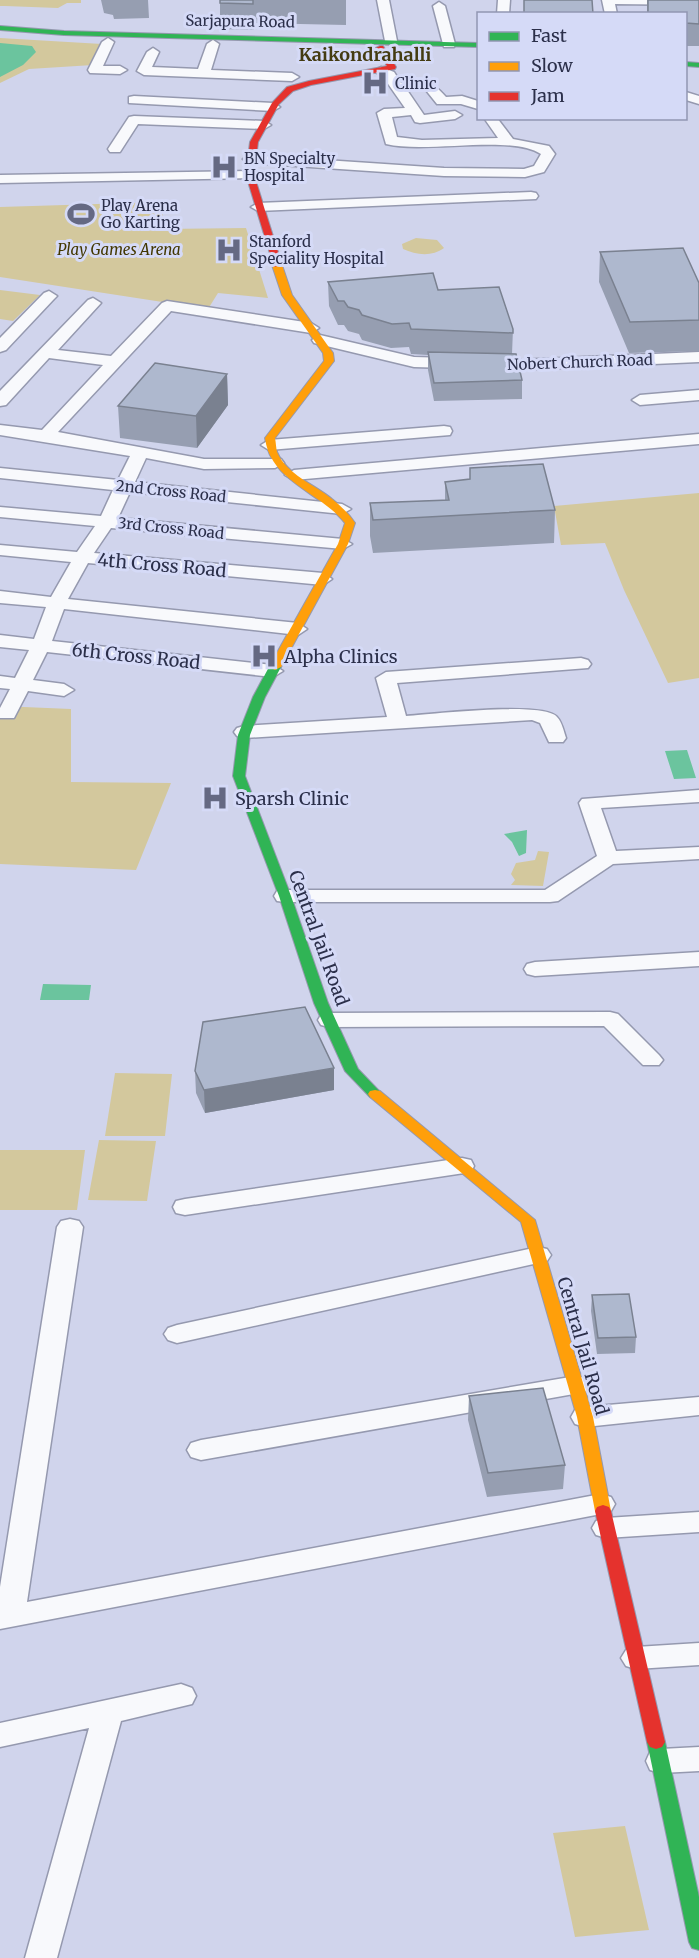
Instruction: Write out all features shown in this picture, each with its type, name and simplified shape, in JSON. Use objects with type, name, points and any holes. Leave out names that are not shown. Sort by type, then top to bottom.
[{"type":"main road","name":"Sarjapura Road","points":[[0,28],[64,33],[386,45],[477,52]]},
{"type":"main road","name":"Sarjapura Road","points":[[0,35],[108,42],[477,45]]},
{"type":"main road","points":[[342,509],[275,463],[269,445],[270,438],[329,361],[328,353],[288,295],[258,207],[250,175],[251,154],[273,108],[290,89],[309,83],[392,67],[386,45]]},
{"type":"main road","name":"Central Jail Road","points":[[342,509],[350,523],[343,544],[273,671],[244,732],[238,755],[239,776],[329,1020],[352,1071],[379,1098],[528,1220],[585,1417],[603,1516],[636,1659],[693,1880],[699,1942]]},
{"type":"street","points":[[383,0],[386,45]]},
{"type":"street","points":[[611,12],[608,0],[699,1]]},
{"type":"street","points":[[439,6],[449,44]]},
{"type":"street","points":[[108,42],[95,70],[120,70]]},
{"type":"street","points":[[203,73],[213,44]]},
{"type":"street","points":[[153,52],[144,71],[292,77]]},
{"type":"street","points":[[381,70],[389,75],[420,118],[455,115]]},
{"type":"street","points":[[397,87],[428,85],[442,101],[477,97]]},
{"type":"street","points":[[135,100],[273,108]]},
{"type":"street","points":[[462,100],[477,105]]},
{"type":"street","points":[[251,154],[444,171],[525,173],[539,169],[548,154],[544,149],[508,142],[422,144],[391,141],[384,114],[414,111]]},
{"type":"street","points":[[115,148],[134,120],[264,125]]},
{"type":"street","points":[[492,120],[508,142]]},
{"type":"street","points":[[251,154],[329,154]]},
{"type":"street","points":[[0,179],[250,175]]},
{"type":"street","points":[[258,207],[531,196]]},
{"type":"street","points":[[0,347],[49,296]]},
{"type":"street","points":[[0,401],[93,303]]},
{"type":"street","name":"Nobert Church Road","points":[[114,362],[167,306],[315,334],[414,362],[518,365],[699,357]]},
{"type":"street","points":[[44,353],[114,362]]},
{"type":"street","points":[[46,435],[114,362]]},
{"type":"street","points":[[640,400],[699,395]]},
{"type":"street","points":[[0,430],[46,435],[204,464],[275,463]]},
{"type":"street","points":[[269,445],[444,431]]},
{"type":"street","points":[[294,475],[699,439]]},
{"type":"street","points":[[7,714],[41,645],[57,602],[126,486],[141,451]]},
{"type":"street","name":"2nd Cross Road","points":[[0,473],[342,509]]},
{"type":"street","name":"3rd Cross Road","points":[[0,512],[343,544]]},
{"type":"street","name":"4th Cross Road","points":[[0,550],[324,579]]},
{"type":"street","points":[[0,597],[298,629]]},
{"type":"street","name":"6th Cross Road","points":[[0,641],[273,671]]},
{"type":"street","points":[[398,722],[386,678],[581,664]]},
{"type":"street","points":[[0,682],[64,690]]},
{"type":"street","points":[[244,732],[533,714],[549,719],[556,738]]},
{"type":"street","points":[[608,858],[590,803],[699,796]]},
{"type":"street","points":[[285,896],[550,896],[608,858],[699,853]]},
{"type":"street","points":[[535,969],[699,959]]},
{"type":"street","points":[[329,1020],[610,1019],[651,1060]]},
{"type":"street","points":[[185,1207],[462,1166]]},
{"type":"street","points":[[70,1227],[5,1617],[603,1516],[699,1522]]},
{"type":"street","points":[[177,1334],[538,1255]]},
{"type":"street","points":[[201,1450],[576,1385]]},
{"type":"street","points":[[585,1417],[699,1406]]},
{"type":"street","points":[[636,1659],[699,1654]]},
{"type":"street","points":[[0,1736],[181,1695]]},
{"type":"street","points":[[41,1958],[109,1712]]},
{"type":"street","points":[[661,1761],[699,1759]]},
{"type":"green space","points":[[0,0],[81,0],[81,3],[67,3],[58,8],[0,6]]},
{"type":"green space","points":[[0,38],[102,44],[93,65],[29,69],[0,83]]},
{"type":"green space","name":"Play Games Arena","points":[[162,202],[163,229],[246,228],[268,298],[218,293],[208,309],[0,277],[0,207]]},
{"type":"green space","points":[[416,238],[437,240],[444,248],[434,253],[424,254],[403,249],[402,244]]},
{"type":"green space","points":[[0,290],[40,295],[13,321],[0,319]]},
{"type":"green space","points":[[699,493],[699,678],[668,683],[624,590],[605,543],[561,545],[554,506]]},
{"type":"green space","points":[[0,706],[71,709],[71,782],[171,783],[136,870],[0,864]]},
{"type":"green space","points":[[538,851],[549,852],[543,886],[511,885],[515,880],[511,874],[516,863],[535,860]]},
{"type":"green space","points":[[115,1073],[172,1074],[165,1136],[105,1136]]},
{"type":"green space","points":[[99,1140],[156,1141],[147,1201],[88,1200]]},
{"type":"green space","points":[[0,1150],[85,1150],[77,1210],[0,1210]]},
{"type":"green space","points":[[625,1826],[649,1930],[575,1937],[553,1833]]},
{"type":"shaded area","points":[[0,43],[32,46],[36,52],[23,65],[0,77]]},
{"type":"shaded area","points":[[687,750],[696,778],[674,779],[665,751]]},
{"type":"shaded area","points":[[527,830],[526,853],[519,856],[512,842],[504,834]]},
{"type":"shaded area","points":[[43,984],[91,985],[89,1000],[40,1000]]},
{"type":"building","points":[[220,0],[253,0],[253,4],[220,3]]},
{"type":"building","points":[[524,0],[592,0],[593,12],[524,12]]},
{"type":"building","points":[[648,0],[699,0],[699,24],[687,23],[687,12],[648,12]]},
{"type":"building","points":[[683,248],[699,283],[699,320],[630,322],[600,252]]},
{"type":"building","points":[[433,273],[438,290],[499,287],[513,333],[411,329],[409,323],[392,324],[362,315],[359,310],[348,307],[344,301],[338,301],[328,282]]},
{"type":"building","points":[[428,352],[516,354],[522,380],[434,383]]},
{"type":"building","points":[[155,363],[227,374],[196,416],[118,406]]},
{"type":"building","points":[[543,464],[555,510],[373,520],[370,503],[449,500],[445,482],[470,479],[470,468]]},
{"type":"building","points":[[305,1007],[334,1068],[204,1090],[195,1071],[203,1022]]},
{"type":"building","points":[[629,1294],[636,1337],[598,1338],[592,1295]]},
{"type":"building","points":[[543,1388],[565,1465],[488,1473],[469,1396]]},
{"type":"traffic: fast","points":[[0,28],[64,33],[477,45]]},
{"type":"traffic: fast","points":[[687,64],[699,65]]},
{"type":"traffic: fast","points":[[275,667],[259,697],[244,735],[239,776],[285,896],[321,1003],[352,1071],[375,1094]]},
{"type":"traffic: fast","points":[[656,1742],[699,1942]]},
{"type":"traffic: slow","points":[[275,667],[343,544],[350,523],[341,511],[288,473],[271,451],[270,438],[329,361],[328,353],[287,295],[277,265]]},
{"type":"traffic: slow","points":[[375,1094],[528,1220],[585,1417],[603,1511]]},
{"type":"traffic: jam","points":[[277,265],[250,175],[254,142],[276,103],[290,89],[309,83],[392,67],[380,48]]},
{"type":"traffic: jam","points":[[603,1511],[656,1742]]},
{"type":"place","name":"Clinic","points":[[375,83]]},
{"type":"place","name":"BN Specialty Hospital","points":[[224,167]]},
{"type":"place","name":"Play Arena Go Karting","points":[[81,214]]},
{"type":"place","name":"Stanford Speciality Hospital","points":[[229,250]]},
{"type":"place","name":"Alpha Clinics","points":[[264,656]]},
{"type":"place","name":"Sparsh Clinic","points":[[215,798]]},
{"type":"district","name":"Kaikondrahalli","points":[[365,54]]}]
